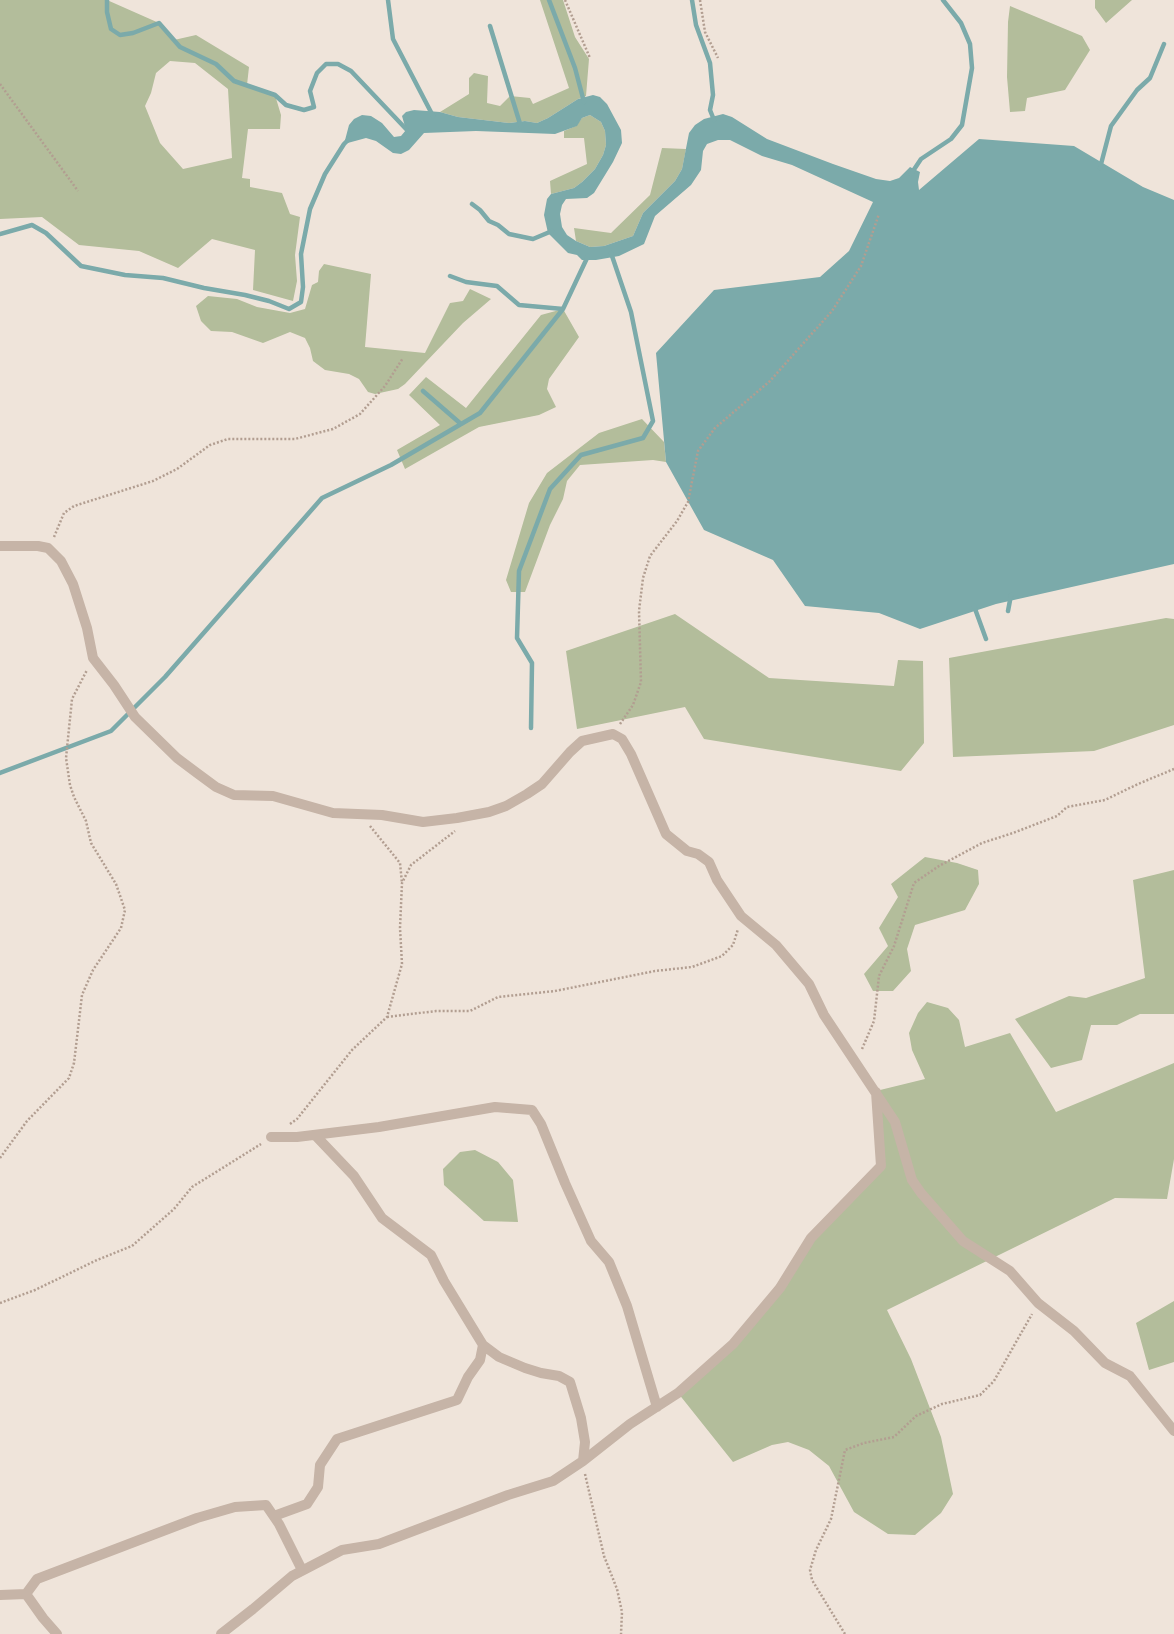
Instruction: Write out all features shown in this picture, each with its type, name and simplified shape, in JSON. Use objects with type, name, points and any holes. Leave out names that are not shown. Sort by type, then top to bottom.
[{"type":"street","points":[[0,546],[38,546],[48,548],[61,562],[73,584],[87,628],[93,658],[114,685],[135,717],[177,758],[216,787],[234,795],[273,796],[333,813],[382,815],[423,822],[489,812],[506,806],[542,784],[570,752],[582,741],[613,734],[622,739],[631,754],[666,834],[687,851],[698,854],[709,862],[717,880],[741,916],[776,945],[809,984],[824,1015],[876,1091],[895,1122],[912,1180],[921,1193],[963,1241],[1010,1270],[1038,1303],[1074,1331],[1105,1363],[1130,1376],[1174,1431]]},
{"type":"street","points":[[221,1634],[292,1576],[342,1550],[379,1544],[508,1495],[554,1481],[583,1462],[630,1424],[678,1393],[733,1344],[780,1288],[811,1238],[881,1166],[876,1091]]},
{"type":"street","points":[[271,1137],[315,1135],[379,1127],[495,1107],[532,1110],[541,1124],[565,1184],[591,1241],[609,1262],[627,1306],[657,1406]]},
{"type":"street","points":[[315,1135],[354,1176],[382,1218],[431,1255],[444,1281],[483,1345],[499,1357],[541,1373],[559,1376],[570,1382],[581,1418],[585,1442],[583,1462]]},
{"type":"street","points":[[274,1516],[307,1504],[318,1487],[320,1465],[337,1439],[457,1400],[468,1377],[480,1360],[483,1345]]},
{"type":"street","points":[[0,1596],[26,1594],[37,1579],[197,1518],[235,1507],[266,1505],[274,1516],[302,1570]]},
{"type":"street","points":[[26,1594],[43,1618],[57,1634]]},
{"type":"path","points":[[565,0],[590,58]]},
{"type":"path","points":[[700,0],[705,32],[718,58]]},
{"type":"path","points":[[0,84],[78,191]]},
{"type":"path","points":[[613,734],[633,705],[641,682],[640,611],[643,578],[650,556],[678,521],[688,502],[698,451],[715,428],[770,381],[832,312],[862,266],[879,214]]},
{"type":"path","points":[[48,548],[64,513],[74,506],[153,481],[177,469],[210,445],[228,439],[295,439],[332,429],[360,414],[385,386],[403,358]]},
{"type":"path","points":[[0,1158],[27,1121],[69,1078],[74,1063],[82,995],[93,970],[121,928],[125,910],[116,884],[91,843],[86,821],[74,797],[70,785],[66,758],[72,699],[93,658]]},
{"type":"path","points":[[858,1065],[863,1046],[874,1021],[879,976],[894,946],[914,883],[939,866],[982,843],[1058,816],[1067,807],[1106,800],[1138,784],[1174,769]]},
{"type":"path","points":[[0,1304],[35,1290],[97,1260],[132,1246],[174,1209],[192,1187],[297,1119],[352,1050],[387,1017],[402,964],[400,928],[402,883],[400,863],[360,815]]},
{"type":"path","points":[[402,883],[411,865],[458,828]]},
{"type":"path","points":[[387,1017],[436,1011],[470,1011],[498,998],[555,991],[655,971],[692,967],[722,956],[733,945],[741,916]]},
{"type":"path","points":[[846,1634],[812,1580],[810,1570],[816,1550],[831,1519],[845,1450],[864,1443],[894,1437],[916,1416],[942,1404],[980,1395],[994,1381],[1038,1303]]},
{"type":"path","points":[[583,1462],[604,1556],[617,1589],[622,1612],[621,1634]]},
{"type":"green space","points":[[0,0],[107,0],[159,23],[174,40],[196,35],[249,67],[247,85],[275,95],[281,115],[280,129],[248,129],[242,178],[250,179],[250,187],[282,193],[290,214],[300,217],[295,255],[297,281],[293,301],[253,290],[255,250],[212,239],[178,268],[139,251],[79,245],[42,217],[0,219]],"holes":[[[170,61],[195,63],[228,89],[232,158],[183,169],[160,143],[145,106],[151,93],[156,73]]]},
{"type":"green space","points":[[540,0],[563,0],[575,37],[589,59],[586,96],[578,99],[548,118],[537,123],[525,121],[509,123],[458,117],[440,112],[469,94],[469,78],[474,73],[488,76],[487,103],[500,106],[510,96],[530,98],[533,104],[569,88]]},
{"type":"green space","points":[[1095,0],[1132,0],[1106,23],[1095,8]]},
{"type":"green space","points":[[1010,6],[1082,36],[1090,50],[1065,90],[1027,98],[1025,111],[1010,112],[1007,77],[1008,22]]},
{"type":"green space","points":[[590,115],[601,122],[605,131],[606,145],[603,155],[595,169],[574,188],[551,194],[550,181],[587,164],[584,138],[564,138],[564,131],[576,126],[582,118]]},
{"type":"green space","points":[[662,148],[686,149],[682,169],[675,181],[643,213],[633,236],[604,246],[590,247],[576,241],[574,228],[611,233],[650,195]]},
{"type":"green space","points":[[324,264],[371,274],[365,347],[425,353],[450,303],[463,301],[470,289],[491,299],[463,323],[405,384],[398,389],[375,394],[368,392],[359,379],[349,374],[325,370],[313,361],[310,348],[305,338],[290,332],[263,343],[232,332],[211,331],[201,321],[196,306],[208,296],[237,299],[257,307],[290,313],[305,309],[312,285],[318,282],[319,271]]},
{"type":"green space","points":[[563,309],[579,337],[549,379],[547,389],[556,407],[539,415],[479,427],[405,469],[397,450],[440,425],[409,395],[426,377],[466,408],[541,315]]},
{"type":"green space","points":[[642,419],[664,442],[666,462],[653,460],[580,465],[567,481],[563,499],[550,525],[525,592],[511,592],[506,580],[529,503],[547,473],[599,433]]},
{"type":"green space","points":[[675,614],[769,678],[894,686],[898,660],[923,661],[924,743],[901,771],[704,739],[685,707],[577,729],[566,651]]},
{"type":"green space","points":[[1166,618],[1174,619],[1174,725],[1094,751],[953,757],[949,658]]},
{"type":"green space","points":[[925,857],[957,863],[978,870],[979,884],[965,910],[915,925],[907,949],[911,971],[893,991],[873,991],[864,974],[888,946],[879,928],[898,897],[891,884]]},
{"type":"green space","points":[[1174,870],[1174,1014],[1140,1014],[1117,1025],[1091,1025],[1082,1060],[1051,1068],[1015,1019],[1069,996],[1086,998],[1145,978],[1133,880]]},
{"type":"green space","points":[[927,1002],[948,1008],[959,1020],[965,1047],[1010,1033],[1056,1112],[1174,1063],[1174,1159],[1167,1199],[1115,1198],[887,1310],[911,1359],[941,1437],[953,1494],[941,1513],[915,1535],[888,1534],[854,1512],[829,1466],[809,1450],[788,1442],[772,1445],[733,1462],[678,1393],[733,1344],[811,1238],[881,1167],[876,1091],[925,1079],[912,1050],[909,1033],[918,1013]]},
{"type":"green space","points":[[475,1150],[498,1162],[513,1180],[518,1222],[484,1221],[444,1185],[443,1169],[460,1152]]},
{"type":"green space","points":[[1174,1301],[1174,1362],[1149,1370],[1136,1323]]},
{"type":"water","points":[[593,95],[600,97],[607,104],[621,130],[622,143],[613,162],[594,193],[587,198],[566,199],[562,205],[560,214],[562,227],[567,235],[590,247],[604,246],[633,236],[643,213],[675,181],[682,169],[689,133],[695,125],[704,119],[723,114],[732,117],[767,139],[876,179],[890,181],[899,178],[910,167],[920,172],[918,182],[919,190],[979,139],[1074,146],[1143,187],[1174,200],[1174,564],[996,604],[920,629],[879,613],[805,606],[773,560],[704,530],[666,462],[656,353],[714,290],[820,277],[849,251],[873,202],[792,165],[762,156],[730,140],[718,140],[707,144],[703,151],[701,170],[691,185],[655,216],[644,244],[619,256],[596,260],[582,260],[577,255],[568,253],[548,233],[544,215],[547,199],[551,194],[574,188],[582,182],[595,169],[603,155],[606,145],[605,131],[601,122],[590,115],[582,118],[577,126],[555,134],[476,131],[424,133],[409,150],[401,154],[393,153],[376,141],[366,138],[344,144],[349,125],[354,119],[362,115],[371,116],[382,123],[394,137],[401,136],[406,130],[402,116],[406,112],[414,110],[440,112],[458,117],[509,123],[525,121],[537,123],[548,118],[578,99]]},
{"type":"waterway","points":[[107,0],[107,12],[111,29],[120,35],[133,33],[159,23],[180,47],[216,64],[234,81],[275,95],[286,105],[304,110],[314,107],[310,91],[317,73],[326,64],[338,64],[351,71],[407,130]]},
{"type":"waterway","points":[[388,0],[393,39],[433,116]]},
{"type":"waterway","points":[[549,0],[575,68],[584,102]]},
{"type":"waterway","points":[[692,0],[696,25],[710,63],[713,95],[710,110],[714,120]]},
{"type":"waterway","points":[[911,174],[921,159],[951,139],[962,125],[972,68],[970,44],[961,23],[943,0]]},
{"type":"waterway","points":[[490,26],[521,127]]},
{"type":"waterway","points":[[1100,168],[1111,126],[1137,90],[1150,78],[1164,44]]},
{"type":"waterway","points":[[0,234],[32,225],[46,233],[81,266],[125,275],[163,278],[204,288],[245,295],[269,301],[289,309],[301,302],[303,287],[301,254],[310,209],[325,174],[348,140]]},
{"type":"waterway","points":[[472,204],[480,210],[489,221],[498,225],[509,234],[533,239],[552,231]]},
{"type":"waterway","points":[[531,728],[532,663],[517,638],[519,571],[550,489],[581,455],[643,438],[653,421],[631,312],[611,253]]},
{"type":"waterway","points":[[0,773],[111,731],[165,677],[322,498],[391,465],[480,413],[563,309],[588,256]]},
{"type":"waterway","points":[[450,276],[466,282],[497,286],[519,305],[563,309]]},
{"type":"waterway","points":[[423,391],[461,424]]},
{"type":"waterway","points":[[1008,611],[1011,595]]},
{"type":"waterway","points":[[974,606],[986,639]]}]
